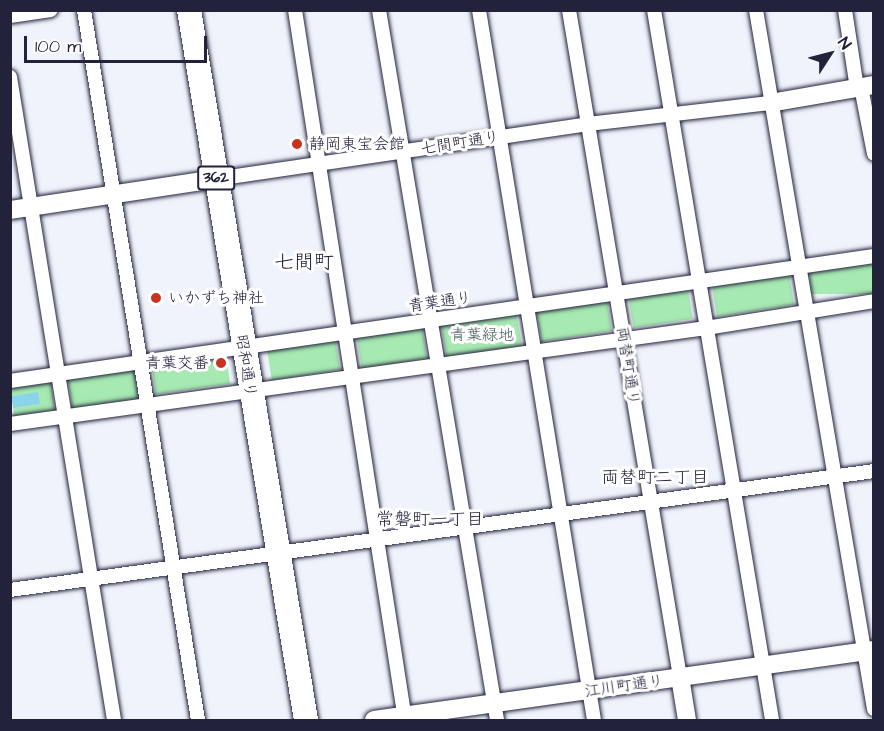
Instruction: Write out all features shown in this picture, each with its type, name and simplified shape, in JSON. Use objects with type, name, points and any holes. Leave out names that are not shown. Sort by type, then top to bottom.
[{"type":"highway","name":"昭和通り","points":[[189,10],[306,720]]},
{"type":"street","points":[[10,16],[51,10]]},
{"type":"street","points":[[84,10],[198,720]]},
{"type":"street","points":[[295,10],[316,164],[346,331],[405,718]]},
{"type":"street","points":[[379,10],[495,712]]},
{"type":"street","points":[[479,10],[534,349],[558,514],[594,720]]},
{"type":"street","name":"両替町通り","points":[[569,10],[687,720]]},
{"type":"street","points":[[654,10],[772,720]]},
{"type":"street","points":[[756,10],[807,312],[832,478],[869,651],[873,709]]},
{"type":"street","points":[[845,10],[864,86],[873,154]]},
{"type":"street","points":[[10,77],[114,720]]},
{"type":"street","name":"七間町通り","points":[[10,210],[499,136],[770,103],[864,86]]},
{"type":"street","name":"青葉通り","points":[[10,381],[243,345],[616,295],[873,256]]},
{"type":"street","points":[[10,424],[534,349],[706,328],[873,301]]},
{"type":"street","points":[[10,590],[873,471]]},
{"type":"street","name":"江川町通り","points":[[374,720],[495,712],[589,691],[869,651]]},
{"type":"green space","points":[[810,262],[873,262],[873,294],[810,294]]},
{"type":"green space","points":[[789,273],[794,305],[717,317],[712,285]]},
{"type":"green space","points":[[688,289],[693,319],[633,328],[629,298]]},
{"type":"green space","name":"青葉緑地","points":[[607,301],[612,331],[542,342],[537,312]]},
{"type":"green space","name":"青葉緑地","points":[[516,312],[522,346],[447,360],[441,325]]},
{"type":"green space","name":"青葉緑地","points":[[422,327],[427,359],[362,369],[357,337]]},
{"type":"green space","points":[[335,338],[340,370],[272,380],[267,349]]},
{"type":"green space","points":[[226,355],[230,384],[156,394],[152,365]]},
{"type":"green space","points":[[135,369],[140,400],[73,410],[68,380]]},
{"type":"green space","points":[[51,380],[55,411],[14,416],[10,385]]},
{"type":"water","points":[[38,392],[40,404],[13,408],[11,396]]},
{"type":"place","name":"静岡東宝会館","points":[[297,144]]},
{"type":"place","name":"いかずち神社","points":[[156,298]]},
{"type":"place","name":"青葉交番","points":[[221,363]]},
{"type":"district","name":"七間町","points":[[304,262]]},
{"type":"district","name":"両替町二丁目","points":[[655,478]]},
{"type":"district","name":"常磐町一丁目","points":[[430,520]]}]
